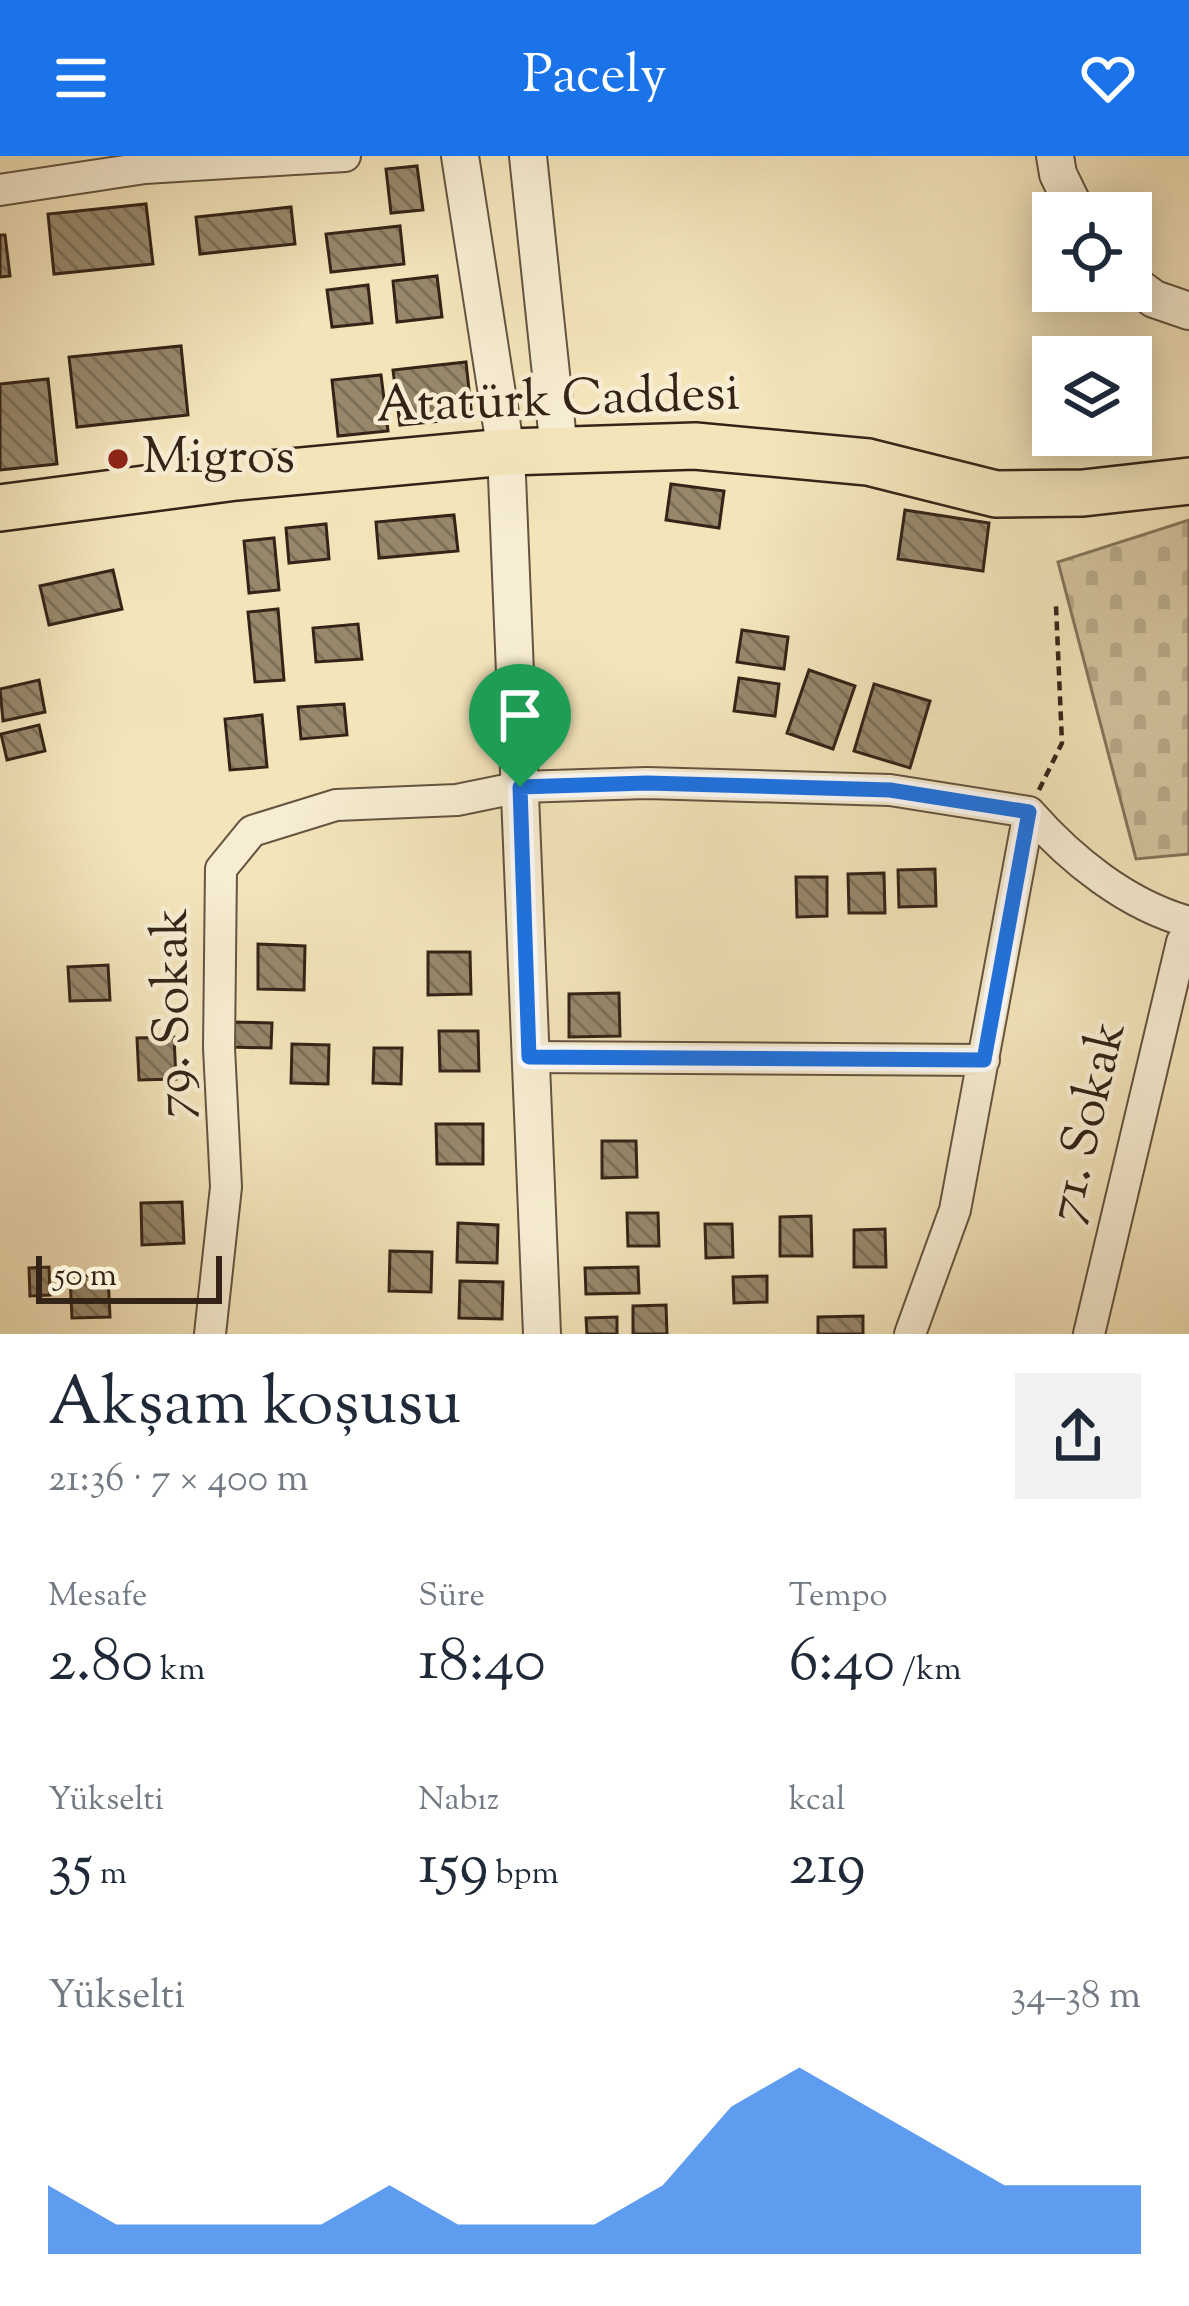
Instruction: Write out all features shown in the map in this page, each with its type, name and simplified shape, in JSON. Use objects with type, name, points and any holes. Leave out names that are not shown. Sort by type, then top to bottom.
[{"type":"main road","name":"Atatürk Caddesi","points":[[0,508],[236,477],[506,452],[695,446],[868,462],[996,494],[1083,493],[1189,481]]},
{"type":"street","points":[[0,190],[144,162],[345,156]]},
{"type":"street","points":[[460,156],[506,452],[542,1334]]},
{"type":"street","points":[[528,156],[559,450]]},
{"type":"street","points":[[1055,156],[1067,192]]},
{"type":"street","points":[[1152,298],[1189,311]]},
{"type":"street","name":"79. Sokak","points":[[210,1334],[226,1187],[219,1048],[221,868],[252,831],[336,805],[458,800],[520,787],[647,783],[890,790],[1029,812]]},
{"type":"street","points":[[1029,812],[1062,850],[1158,913],[1189,922]]},
{"type":"street","points":[[910,1334],[955,1210],[1029,812]]},
{"type":"street","name":"71. Sokak","points":[[1089,1334],[1160,1028],[1182,943],[1189,937]]},
{"type":"street","points":[[529,1057],[984,1060]]},
{"type":"path","points":[[1029,812],[1062,743],[1056,606]]},
{"type":"green space","points":[[1189,520],[1189,854],[1136,859],[1058,562]]},
{"type":"building","points":[[417,166],[423,210],[391,213],[386,169]]},
{"type":"building","points":[[146,204],[153,264],[54,274],[48,214]]},
{"type":"building","points":[[291,207],[295,244],[200,254],[196,217]]},
{"type":"building","points":[[400,226],[404,264],[331,272],[326,234]]},
{"type":"building","points":[[0,235],[5,235],[10,276],[0,277]]},
{"type":"building","points":[[437,276],[442,317],[397,322],[393,281]]},
{"type":"building","points":[[368,285],[372,323],[332,327],[327,290]]},
{"type":"building","points":[[181,346],[188,415],[77,427],[69,357]]},
{"type":"building","points":[[466,362],[472,418],[400,425],[393,370]]},
{"type":"building","points":[[381,375],[388,431],[338,436],[332,380]]},
{"type":"building","points":[[48,379],[57,464],[0,470],[0,384]]},
{"type":"building","points":[[671,484],[724,491],[719,528],[666,520]]},
{"type":"building","points":[[905,510],[989,523],[983,571],[898,559]]},
{"type":"building","points":[[454,515],[458,551],[379,558],[376,522]]},
{"type":"building","points":[[326,524],[329,559],[289,563],[286,528]]},
{"type":"building","points":[[274,538],[279,590],[249,593],[244,541]]},
{"type":"building","points":[[113,570],[122,609],[49,625],[40,586]]},
{"type":"building","points":[[278,609],[284,680],[255,682],[248,612]]},
{"type":"building","points":[[358,624],[362,659],[316,662],[313,628]]},
{"type":"building","points":[[742,630],[788,637],[784,669],[737,662]]},
{"type":"building","points":[[809,670],[855,686],[833,749],[787,733]]},
{"type":"building","points":[[739,678],[779,684],[775,716],[734,711]]},
{"type":"building","points":[[39,680],[45,712],[3,721],[0,689]]},
{"type":"building","points":[[874,684],[930,701],[910,768],[854,751]]},
{"type":"building","points":[[344,704],[347,735],[301,739],[298,707]]},
{"type":"building","points":[[262,715],[267,767],[230,770],[225,719]]},
{"type":"building","points":[[39,725],[45,751],[7,760],[1,734]]},
{"type":"building","points":[[935,869],[936,906],[899,907],[898,870]]},
{"type":"building","points":[[884,873],[885,913],[849,913],[848,874]]},
{"type":"building","points":[[796,877],[827,877],[827,916],[797,917]]},
{"type":"building","points":[[258,944],[305,946],[304,990],[258,989]]},
{"type":"building","points":[[428,952],[470,952],[471,994],[428,995]]},
{"type":"building","points":[[108,965],[110,1000],[70,1001],[68,967]]},
{"type":"building","points":[[619,993],[620,1036],[569,1037],[569,994]]},
{"type":"building","points":[[230,1022],[272,1023],[271,1048],[230,1047]]},
{"type":"building","points":[[439,1031],[478,1031],[479,1071],[440,1071]]},
{"type":"building","points":[[174,1037],[176,1079],[139,1080],[137,1038]]},
{"type":"building","points":[[292,1044],[329,1045],[328,1084],[291,1083]]},
{"type":"building","points":[[374,1048],[402,1048],[401,1084],[373,1083]]},
{"type":"building","points":[[436,1124],[483,1124],[483,1164],[437,1164]]},
{"type":"building","points":[[602,1141],[636,1141],[637,1177],[602,1178]]},
{"type":"building","points":[[182,1202],[184,1243],[142,1245],[141,1203]]},
{"type":"building","points":[[627,1213],[658,1213],[659,1246],[628,1246]]},
{"type":"building","points":[[811,1216],[812,1256],[780,1256],[780,1217]]},
{"type":"building","points":[[458,1223],[498,1225],[497,1263],[457,1262]]},
{"type":"building","points":[[705,1224],[732,1224],[733,1257],[706,1258]]},
{"type":"building","points":[[885,1229],[886,1267],[854,1267],[854,1230]]},
{"type":"building","points":[[390,1251],[432,1252],[431,1292],[389,1291]]},
{"type":"building","points":[[49,1267],[50,1295],[30,1296],[29,1268]]},
{"type":"building","points":[[638,1267],[639,1293],[586,1294],[585,1268]]},
{"type":"building","points":[[108,1275],[110,1317],[72,1318],[70,1276]]},
{"type":"building","points":[[767,1276],[767,1302],[734,1303],[733,1277]]},
{"type":"building","points":[[460,1281],[503,1282],[502,1319],[459,1318]]},
{"type":"building","points":[[666,1305],[667,1334],[633,1334],[633,1306]]},
{"type":"building","points":[[863,1316],[863,1334],[818,1334],[818,1317]]},
{"type":"building","points":[[617,1317],[617,1334],[587,1334],[586,1318]]},
{"type":"place","name":"Migros","points":[[118,459]]},
{"type":"route","points":[[647,783],[890,790],[1029,812],[984,1060],[529,1057],[520,787],[647,783]]}]
